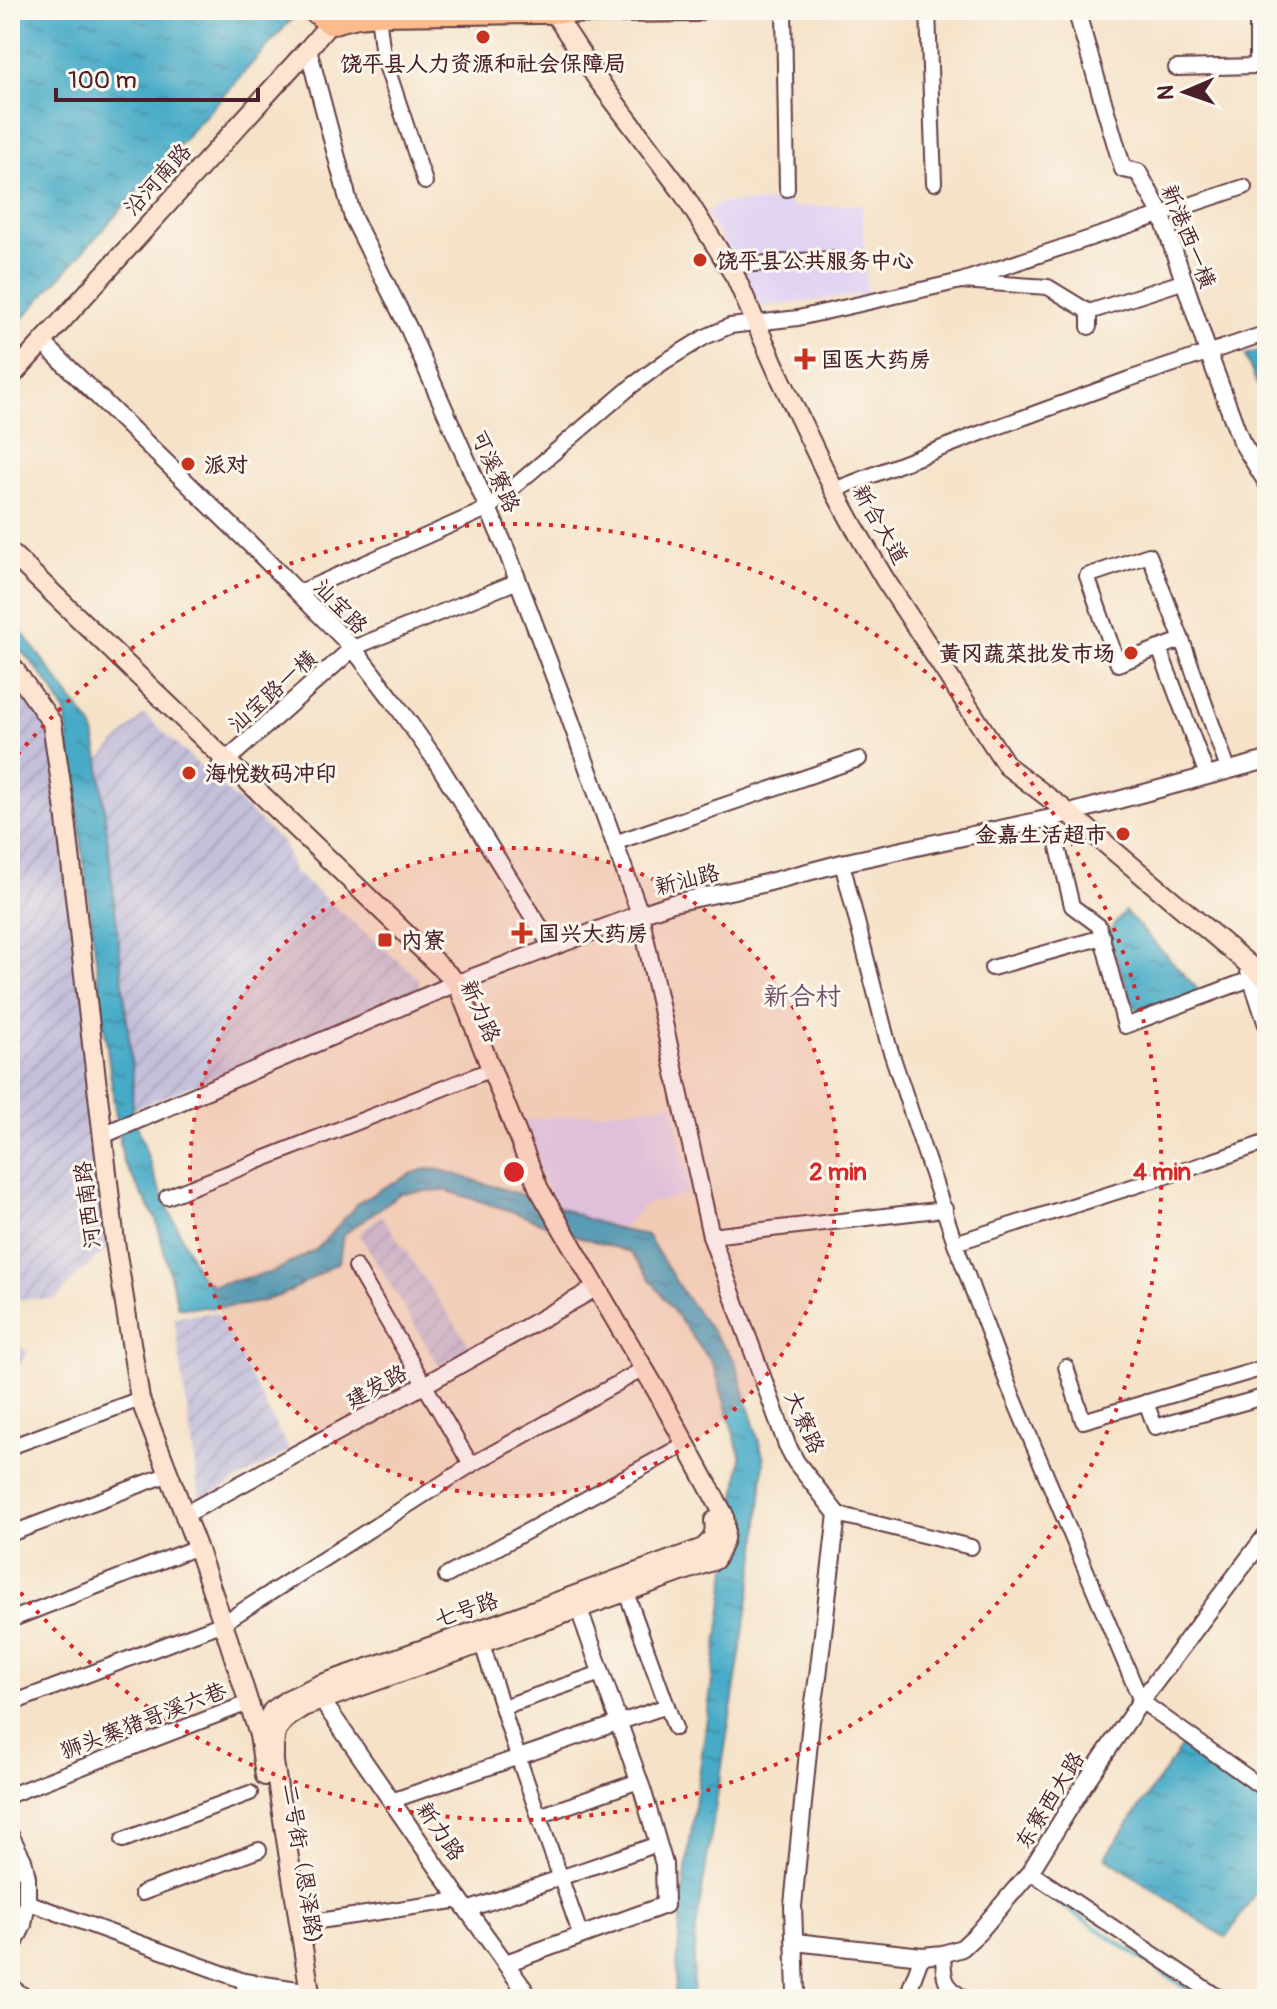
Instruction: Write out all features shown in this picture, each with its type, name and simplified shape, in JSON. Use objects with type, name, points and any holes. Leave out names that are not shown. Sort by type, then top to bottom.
[{"type":"main road","points":[[327,13],[357,16],[696,10]]},
{"type":"main road","name":"新合大道","points":[[553,11],[598,80],[681,190],[731,270],[834,490],[884,578],[1007,766],[1060,815],[1256,974]]},
{"type":"main road","name":"沿河南路","points":[[10,378],[308,49],[327,13]]},
{"type":"main road","points":[[10,552],[224,763]]},
{"type":"main road","name":"新力路","points":[[10,566],[224,763],[452,985],[482,1073],[532,1187],[562,1239],[587,1293],[709,1498],[714,1523],[709,1554]]},
{"type":"main road","name":"河西南路","points":[[10,663],[52,723],[121,1283],[140,1399],[197,1547],[248,1703],[266,1736]]},
{"type":"main road","points":[[452,985],[532,1187]]},
{"type":"main road","points":[[562,1239],[658,1393],[709,1498]]},
{"type":"main road","name":"七号路","points":[[266,1736],[272,1711],[287,1700],[482,1644],[626,1592],[709,1554]]},
{"type":"main road","name":"七号路","points":[[322,1692],[505,1621],[709,1554]]},
{"type":"main road","name":"二号街（恩泽路)","points":[[266,1736],[274,1762],[299,1924],[303,1996]]},
{"type":"main road","name":"二号街（恩泽路)","points":[[266,1736],[303,1996]]},
{"type":"street","points":[[784,10],[787,189]]},
{"type":"street","points":[[928,10],[934,183]]},
{"type":"street","name":"新港西一横","points":[[1076,10],[1123,169],[1138,172],[1161,213],[1241,441],[1267,483]]},
{"type":"street","points":[[1176,68],[1257,66],[1257,10]]},
{"type":"street","points":[[378,14],[383,56],[425,182]]},
{"type":"street","name":"可溪寮路","points":[[308,49],[353,218],[409,329],[489,508],[568,713],[640,914]]},
{"type":"street","points":[[298,593],[489,508],[633,385],[705,337],[730,326],[798,318],[961,281],[1244,187]]},
{"type":"street","points":[[731,270],[739,265],[832,259]]},
{"type":"street","points":[[961,281],[1048,287],[1089,320],[1185,281]]},
{"type":"street","points":[[834,490],[931,451],[1267,333]]},
{"type":"street","name":"汕宝路","points":[[42,342],[353,648],[435,759],[552,947]]},
{"type":"street","points":[[1182,640],[1118,664],[1087,576],[1149,555],[1182,640],[1228,769]]},
{"type":"street","points":[[353,648],[518,581]]},
{"type":"street","name":"汕宝路一横","points":[[224,763],[353,648]]},
{"type":"street","points":[[1159,648],[1207,775]]},
{"type":"street","points":[[614,843],[859,759]]},
{"type":"street","name":"新汕路","points":[[103,1135],[452,985],[673,903],[1060,815],[1267,760]]},
{"type":"street","points":[[1060,815],[1072,906],[1099,926],[1125,1026],[1256,974],[1267,1028]]},
{"type":"street","points":[[842,863],[888,1043],[955,1243],[1009,1387],[1141,1701],[1267,1791]]},
{"type":"street","name":"大寮路","points":[[640,914],[711,1236],[787,1445],[796,1462],[837,1514]]},
{"type":"street","points":[[992,968],[1103,937]]},
{"type":"street","points":[[167,1197],[482,1073]]},
{"type":"street","points":[[955,1243],[1267,1142]]},
{"type":"street","points":[[711,1236],[945,1209]]},
{"type":"street","points":[[356,1267],[471,1465]]},
{"type":"street","name":"建发路","points":[[184,1515],[587,1293]]},
{"type":"street","points":[[1066,1367],[1083,1421],[1267,1367]]},
{"type":"street","points":[[10,1704],[223,1623],[471,1465],[636,1373]]},
{"type":"street","points":[[1146,1402],[1155,1427],[1267,1396]]},
{"type":"street","points":[[10,1447],[140,1399]]},
{"type":"street","points":[[446,1576],[678,1448]]},
{"type":"street","points":[[10,1534],[169,1474]]},
{"type":"street","points":[[798,1999],[793,1906],[803,1792],[837,1514],[971,1547]]},
{"type":"street","name":"东寮西大路","points":[[795,1942],[922,1956],[962,1948],[1030,1872],[1141,1701],[1267,1534]]},
{"type":"street","points":[[10,1620],[197,1547]]},
{"type":"street","points":[[626,1592],[675,1728]]},
{"type":"street","points":[[506,1963],[665,1905],[664,1864],[639,1781],[579,1609]]},
{"type":"street","points":[[482,1644],[581,1936]]},
{"type":"street","points":[[503,1707],[601,1673]]},
{"type":"street","name":"新力路","points":[[322,1692],[332,1715],[531,1999]]},
{"type":"street","name":"狮头寨猪哥溪六巷","points":[[10,1795],[248,1703]]},
{"type":"street","points":[[391,1801],[667,1706]]},
{"type":"street","points":[[539,1816],[639,1781]]},
{"type":"street","points":[[123,1840],[250,1793]]},
{"type":"street","points":[[10,1835],[23,1860],[27,1877],[23,1925],[10,1953]]},
{"type":"street","points":[[299,1924],[463,1905],[561,1877],[658,1844]]},
{"type":"street","points":[[142,1893],[259,1850]]},
{"type":"street","points":[[1030,1872],[1221,1999]]},
{"type":"street","points":[[27,1902],[244,1981],[303,1996]]},
{"type":"street","points":[[943,1954],[944,1980],[951,1990],[964,1999]]},
{"type":"street","points":[[902,1999],[907,1996],[922,1956]]},
{"type":"street","points":[[244,1981],[245,1999]]},
{"type":"street","points":[[10,1986],[29,1999]]},
{"type":"shaded area","points":[[791,202],[790,208],[862,204],[867,294],[761,307],[756,303],[739,265],[706,214],[720,203]]},
{"type":"shaded area","points":[[10,663],[52,723],[115,1242],[75,1277],[56,1299],[10,1299]]},
{"type":"shaded area","points":[[144,714],[284,844],[293,871],[418,978],[420,987],[409,998],[132,1110],[133,1077],[99,760]]},
{"type":"shaded area","points":[[673,1104],[690,1193],[644,1205],[621,1230],[555,1205],[514,1122]]},
{"type":"shaded area","points":[[381,1215],[470,1346],[440,1367],[359,1234]]},
{"type":"shaded area","points":[[217,1312],[289,1451],[200,1501],[174,1317]]},
{"type":"shaded area","points":[[10,1337],[27,1352],[10,1380]]},
{"type":"water","points":[[10,10],[300,10],[10,333]]},
{"type":"water","points":[[1267,348],[1267,408],[1245,355]]},
{"type":"water","points":[[10,616],[93,728],[133,1077],[132,1110],[156,1181],[200,1277],[214,1285],[273,1272],[317,1249],[358,1203],[413,1173],[426,1169],[441,1170],[555,1205],[621,1230],[647,1235],[685,1296],[735,1361],[764,1459],[757,1549],[695,1934],[693,1991],[696,1999],[677,1999],[675,1994],[682,1899],[741,1458],[714,1366],[630,1252],[444,1190],[401,1193],[343,1235],[339,1262],[290,1291],[249,1304],[178,1307],[156,1219],[123,1161],[65,713],[50,685],[10,641]]},
{"type":"water","points":[[1125,911],[1201,993],[1145,1014],[1134,1006],[1107,934]]},
{"type":"water","points":[[1182,1746],[1267,1805],[1267,1875],[1226,1938],[1105,1857]]},
{"type":"waterway","points":[[1036,1888],[1202,1999]]},
{"type":"place","name":"饶平县人力资源和社会保障局","points":[[483,37]]},
{"type":"place","name":"饶平县公共服务中心","points":[[700,260]]},
{"type":"place","name":"国医大药房","points":[[805,359]]},
{"type":"place","name":"派对","points":[[188,464]]},
{"type":"place","name":"黄冈蔬菜批发市场","points":[[1131,653]]},
{"type":"place","name":"海悦数码冲印","points":[[189,773]]},
{"type":"place","name":"金嘉生活超市","points":[[1123,834]]},
{"type":"place","name":"国兴大药房","points":[[522,933]]},
{"type":"place","name":"内寮","points":[[385,940]]},
{"type":"district","name":"新合村","points":[[802,996]]}]
